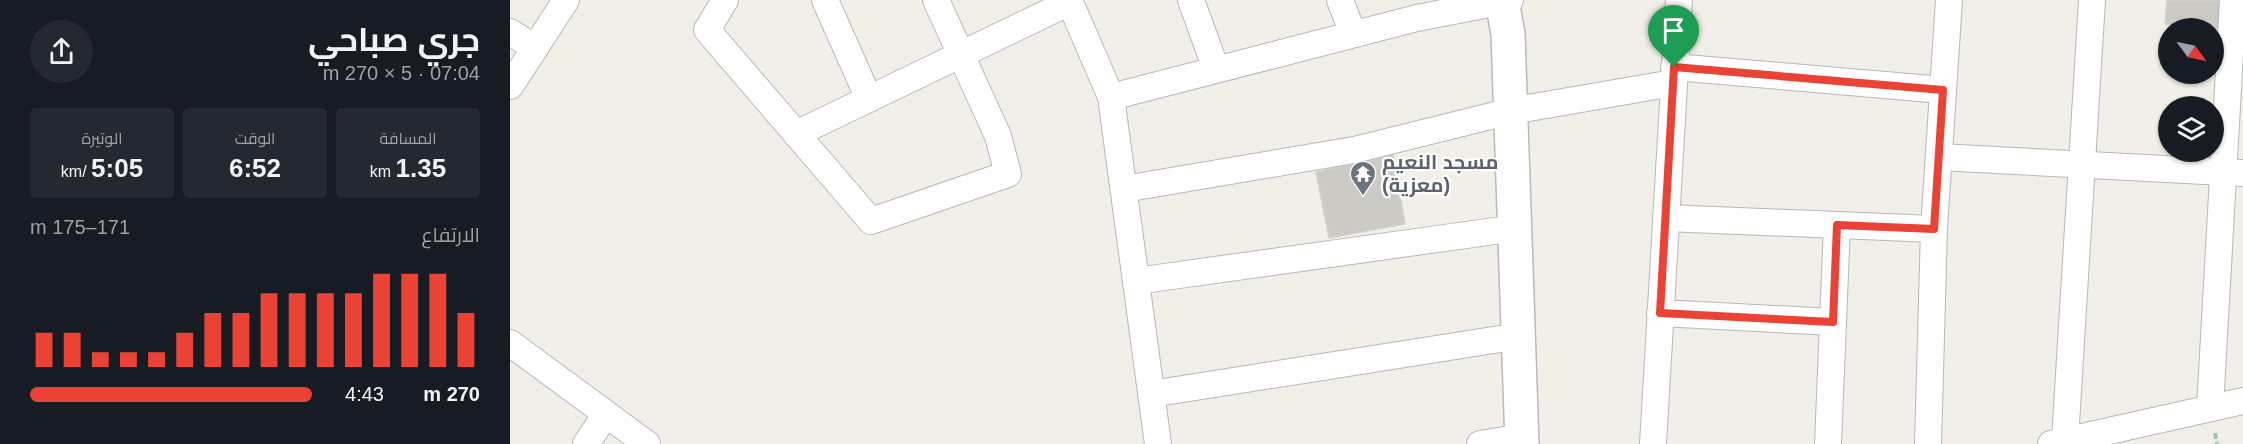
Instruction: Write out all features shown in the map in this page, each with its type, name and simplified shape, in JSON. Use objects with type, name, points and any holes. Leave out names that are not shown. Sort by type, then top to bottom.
[{"type":"main road","points":[[1505,0],[1516,228],[1522,441]]},
{"type":"street","points":[[510,86],[566,0]]},
{"type":"street","points":[[725,0],[707,30],[871,221],[1008,174],[998,136],[936,0]]},
{"type":"street","points":[[825,0],[868,99]]},
{"type":"street","points":[[1191,0],[1216,69]]},
{"type":"street","points":[[1340,0],[1353,34]]},
{"type":"street","points":[[1111,97],[1353,34],[1505,0]]},
{"type":"street","points":[[1653,444],[1679,0]]},
{"type":"street","points":[[1928,444],[1934,229],[1949,0]]},
{"type":"street","points":[[2092,0],[2082,165],[2058,442],[2243,401]]},
{"type":"street","points":[[2210,408],[2232,173],[2233,0]]},
{"type":"street","points":[[796,134],[1070,1],[1111,97],[1158,444]]},
{"type":"street","points":[[510,32],[535,48]]},
{"type":"street","points":[[1124,189],[1354,150],[1511,111],[1673,75],[1943,90]]},
{"type":"street","points":[[1939,157],[2232,173]]},
{"type":"street","points":[[1666,218],[1934,229]]},
{"type":"street","points":[[1828,444],[1837,225]]},
{"type":"street","points":[[1136,281],[1516,228]]},
{"type":"street","points":[[1660,313],[1833,322]]},
{"type":"street","points":[[1151,394],[1519,336]]},
{"type":"street","points":[[510,343],[647,444]]},
{"type":"street","points":[[586,444],[606,414]]},
{"type":"street","points":[[1480,444],[1522,441]]},
{"type":"building","points":[[2167,0],[2225,0],[2224,18],[2166,18]]},
{"type":"building","points":[[1393,155],[1405,224],[1329,238],[1316,172]]},
{"type":"place","name":"مسجد النعيم (معزية)","points":[[1363,197]]},
{"type":"route","points":[[1674,67],[1943,90],[1934,229],[1837,225],[1833,322],[1660,313],[1674,67]]}]
